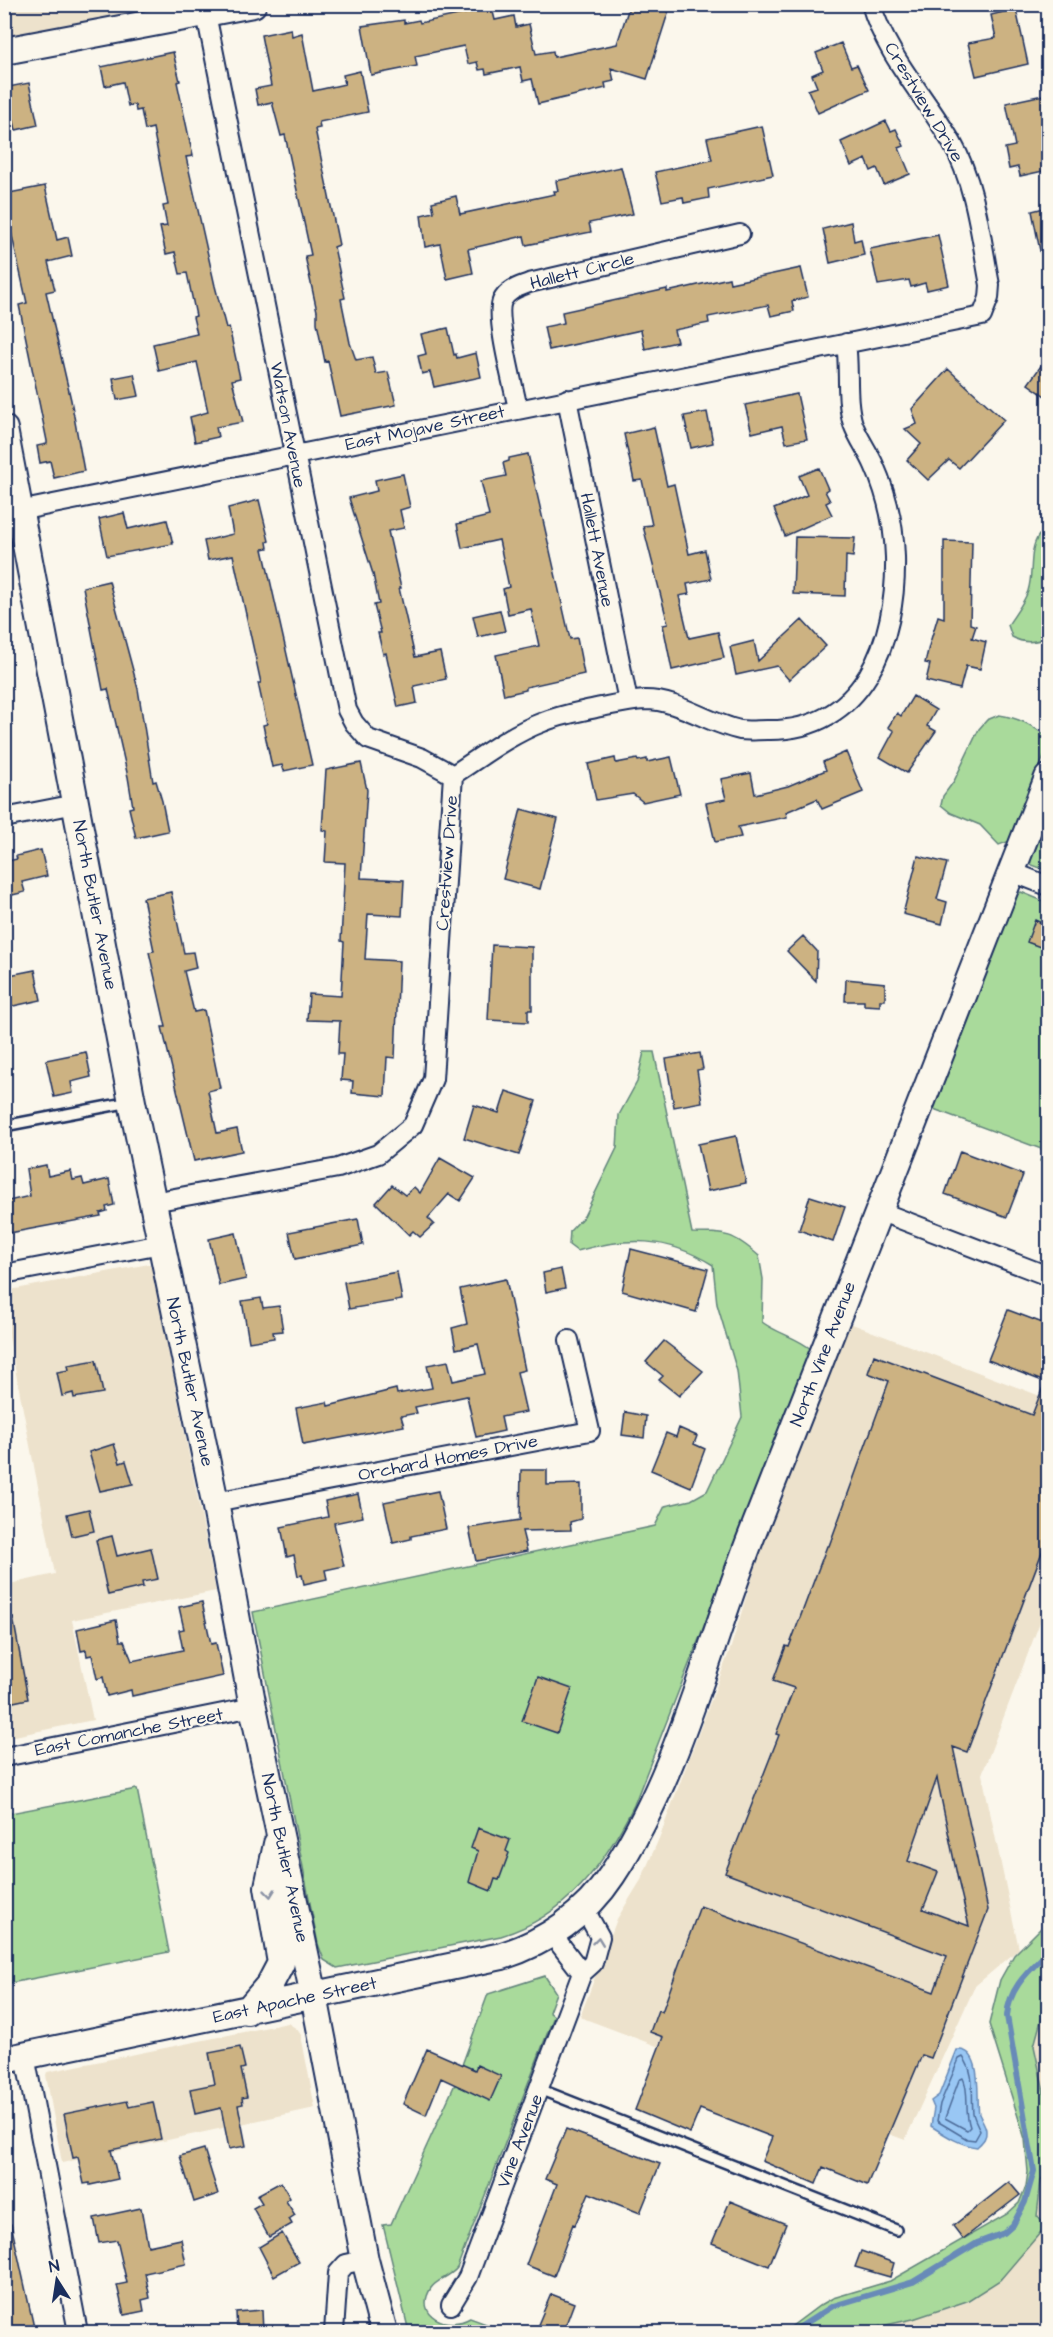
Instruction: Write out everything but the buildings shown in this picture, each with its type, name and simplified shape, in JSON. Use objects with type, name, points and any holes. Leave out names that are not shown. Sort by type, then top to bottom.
[{"type":"main road","points":[[4,51],[253,4]]},
{"type":"main road","name":"North Butler Avenue","points":[[4,429],[12,512],[76,804],[132,1102],[215,1502],[253,1707],[314,1996],[365,2260],[384,2332]]},
{"type":"main road","name":"North Vine Avenue","points":[[580,1912],[610,1879],[649,1811],[710,1653],[749,1542],[1048,778]]},
{"type":"main road","points":[[247,2011],[270,1984],[281,1963],[268,1887],[279,1835]]},
{"type":"main road","name":"East Apache Street","points":[[15,2058],[502,1956],[526,1948],[552,1934],[580,1912]]},
{"type":"street","name":"Crestview Drive","points":[[153,1202],[338,1168],[378,1154],[413,1125],[433,1079],[453,775],[506,741],[542,722],[628,702],[666,702],[740,730],[782,730],[807,726],[836,712],[866,682],[880,655],[887,631],[893,595],[895,558],[892,518],[886,494],[853,424],[846,343],[985,319],[990,285],[966,173],[953,144],[885,38],[871,4]]},
{"type":"street","name":"Watson Avenue","points":[[206,14],[347,710],[354,723],[368,739],[422,758],[453,775]]},
{"type":"street","name":"Hallett Circle","points":[[519,409],[500,319],[501,301],[510,290],[529,283],[740,234]]},
{"type":"street","name":"East Mojave Street","points":[[12,512],[846,343]]},
{"type":"street","name":"Hallett Avenue","points":[[567,399],[628,702]]},
{"type":"street","points":[[4,818],[76,804]]},
{"type":"street","points":[[1012,872],[1048,886]]},
{"type":"street","points":[[879,1211],[1048,1276]]},
{"type":"street","points":[[4,1274],[161,1244]]},
{"type":"street","name":"Orchard Homes Drive","points":[[215,1502],[590,1431],[569,1340]]},
{"type":"street","name":"East Comanche Street","points":[[4,1757],[253,1707]]},
{"type":"street","name":"Vine Avenue","points":[[451,2305],[468,2277],[582,1973],[593,1962],[600,1937],[580,1912]]},
{"type":"street","points":[[552,1934],[582,1973]]},
{"type":"street","points":[[15,2058],[78,2332]]},
{"type":"street","points":[[334,2332],[338,2273],[346,2264],[365,2260]]},
{"type":"lane","points":[[4,1126],[132,1102]]},
{"type":"lane","points":[[539,2089],[896,2230]]},
{"type":"shaded area","points":[[5,5],[178,5],[5,39]]},
{"type":"shaded area","points":[[149,1264],[152,1268],[216,1591],[72,1620],[93,1720],[5,1738],[5,1585],[55,1574],[5,1317],[5,1291]]},
{"type":"shaded area","points":[[847,1322],[1048,1399],[1048,1601],[982,1774],[1019,1949],[975,1986],[905,2140],[580,2017],[617,1919],[641,1880],[660,1836],[731,1647],[768,1525]]},
{"type":"shaded area","points":[[1048,1995],[1048,2111],[1034,2046]]},
{"type":"shaded area","points":[[288,2023],[301,2035],[315,2108],[62,2163],[47,2072]]},
{"type":"shaded area","points":[[1048,2170],[1048,2332],[855,2332],[913,2319],[967,2302],[1000,2280],[1037,2216],[1041,2180]]},
{"type":"green space","points":[[1039,535],[1048,535],[1048,636],[1026,642],[1012,637],[1008,625],[1028,591],[1033,548]]},
{"type":"green space","points":[[999,715],[1019,720],[1037,729],[1048,738],[1048,746],[1010,841],[999,845],[980,825],[951,813],[941,805],[943,796],[954,781],[979,729],[987,720]]},
{"type":"green space","points":[[1048,807],[1048,871],[1032,865],[1029,859]]},
{"type":"green space","points":[[1021,892],[1048,903],[1048,1165],[1040,1161],[1044,1150],[931,1108],[1016,895]]},
{"type":"green space","points":[[644,1052],[654,1052],[692,1233],[729,1236],[759,1256],[763,1279],[762,1322],[812,1350],[634,1805],[596,1868],[564,1902],[545,1916],[501,1936],[337,1968],[324,1960],[318,1944],[253,1612],[655,1526],[665,1506],[691,1500],[707,1491],[742,1417],[737,1371],[717,1304],[713,1265],[696,1255],[663,1244],[613,1243],[577,1251],[569,1245],[570,1231],[584,1216],[617,1148],[619,1115],[637,1082]]},
{"type":"green space","points":[[137,1789],[169,1952],[5,1984],[5,1814]]},
{"type":"green space","points":[[1048,1921],[1048,1995],[1034,2046],[1048,2111],[1048,2170],[1041,2180],[1037,2216],[1046,2226],[1000,2280],[967,2301],[913,2319],[855,2332],[784,2332],[833,2298],[890,2281],[1007,2214],[1019,2203],[1026,2186],[1028,2172],[1025,2139],[989,2024],[1000,1980],[1014,1955]]},
{"type":"green space","points":[[545,1976],[556,1993],[549,2012],[554,2016],[457,2268],[431,2288],[426,2306],[430,2313],[443,2322],[461,2322],[470,2318],[508,2332],[409,2332],[383,2225],[391,2224],[455,2084],[488,1994]]},
{"type":"water","points":[[957,2050],[966,2051],[975,2065],[979,2114],[986,2133],[984,2140],[977,2147],[959,2142],[931,2126],[934,2108],[931,2101],[939,2095]]},
{"type":"waterway","points":[[792,2332],[833,2306],[913,2282],[977,2243],[1004,2233],[1013,2225],[1025,2202],[1034,2171],[1007,2016],[1012,1996],[1021,1980],[1048,1952]]}]
